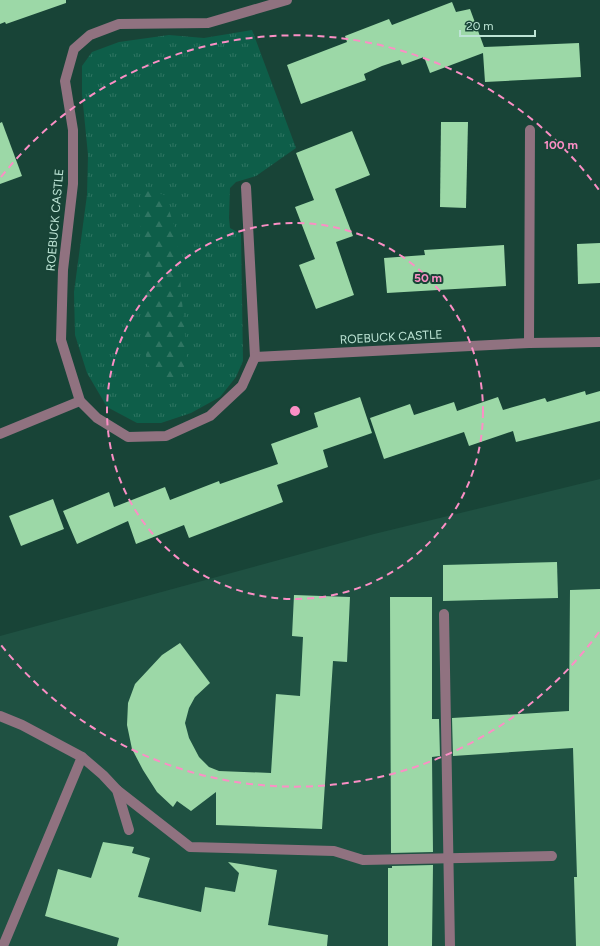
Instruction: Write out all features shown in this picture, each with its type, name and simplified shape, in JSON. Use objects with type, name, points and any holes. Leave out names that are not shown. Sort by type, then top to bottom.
[{"type":"street","name":"ROEBUCK CASTLE","points":[[246,187],[255,357],[242,386],[210,416],[166,436],[128,437],[97,418],[80,401],[61,340],[63,270],[73,184],[73,130],[65,81],[74,49],[90,35],[119,24],[208,23],[287,0]]},
{"type":"street","points":[[529,344],[530,130]]},
{"type":"street","name":"ROEBUCK CASTLE","points":[[255,357],[600,342]]},
{"type":"street","points":[[0,434],[80,401]]},
{"type":"street","points":[[444,614],[450,946]]},
{"type":"street","points":[[0,716],[22,725],[82,757],[117,790],[190,847],[334,851],[363,860],[552,856]]},
{"type":"street","points":[[3,946],[82,757]]},
{"type":"street","points":[[117,790],[129,830]]},
{"type":"shaded area","points":[[600,479],[600,946],[0,946],[0,636],[374,534]]},
{"type":"green space","points":[[252,30],[296,148],[256,176],[236,182],[230,188],[230,228],[241,234],[243,361],[236,377],[220,397],[191,413],[161,423],[137,423],[107,407],[87,373],[75,335],[74,292],[87,195],[88,155],[82,94],[82,66],[92,52],[119,42],[169,35],[204,38]]},
{"type":"green space","points":[[149,189],[164,195],[176,231],[187,359],[180,377],[160,380],[147,364],[145,347],[139,202]]},
{"type":"building","points":[[0,0],[66,0],[66,3],[6,24],[5,22],[0,24]]},
{"type":"building","points":[[452,2],[456,12],[470,9],[484,47],[579,43],[581,77],[485,82],[483,53],[430,73],[424,57],[402,65],[400,60],[382,66],[364,74],[366,80],[301,104],[287,65],[347,42],[345,36],[389,19],[392,25]]},
{"type":"building","points":[[2,122],[22,176],[0,184],[0,123]]},
{"type":"building","points":[[441,122],[468,122],[466,208],[440,207]]},
{"type":"building","points":[[352,131],[370,175],[335,189],[353,236],[336,242],[354,295],[316,309],[299,265],[315,259],[295,207],[314,200],[296,153]]},
{"type":"building","points":[[600,243],[600,283],[578,284],[577,244]]},
{"type":"building","points":[[504,245],[506,286],[387,293],[384,258],[425,255],[424,250]]},
{"type":"building","points":[[585,391],[586,395],[600,391],[600,421],[516,442],[513,431],[469,446],[464,432],[384,459],[370,418],[410,404],[414,415],[454,402],[457,411],[498,397],[503,410],[545,398],[547,402]]},
{"type":"building","points":[[360,397],[372,433],[323,450],[328,467],[277,485],[283,502],[189,538],[184,525],[136,544],[128,521],[77,544],[63,511],[109,492],[114,507],[165,487],[170,500],[219,481],[220,484],[278,464],[271,444],[318,427],[314,413]]},
{"type":"building","points":[[53,499],[64,529],[21,546],[9,516]]},
{"type":"building","points":[[557,562],[558,598],[443,601],[443,565]]},
{"type":"building","points":[[600,589],[600,946],[576,946],[574,877],[577,877],[573,748],[453,756],[452,718],[569,711],[570,590]]},
{"type":"building","points":[[294,595],[350,597],[347,662],[333,661],[322,829],[216,825],[216,792],[191,811],[177,801],[173,807],[157,792],[132,749],[127,725],[128,703],[135,684],[162,655],[180,643],[210,683],[195,697],[189,708],[185,723],[189,738],[199,757],[209,767],[219,771],[271,773],[276,694],[300,696],[303,637],[292,636]]},
{"type":"building","points":[[390,597],[432,597],[432,719],[439,719],[440,756],[432,757],[433,852],[391,853]]},
{"type":"building","points":[[103,842],[134,847],[132,853],[150,858],[138,897],[201,912],[205,887],[235,892],[239,873],[228,862],[277,870],[268,925],[328,935],[327,946],[117,946],[119,938],[45,916],[58,869],[91,878]]},
{"type":"building","points":[[433,865],[432,946],[388,946],[388,868],[392,868],[392,866]]}]
